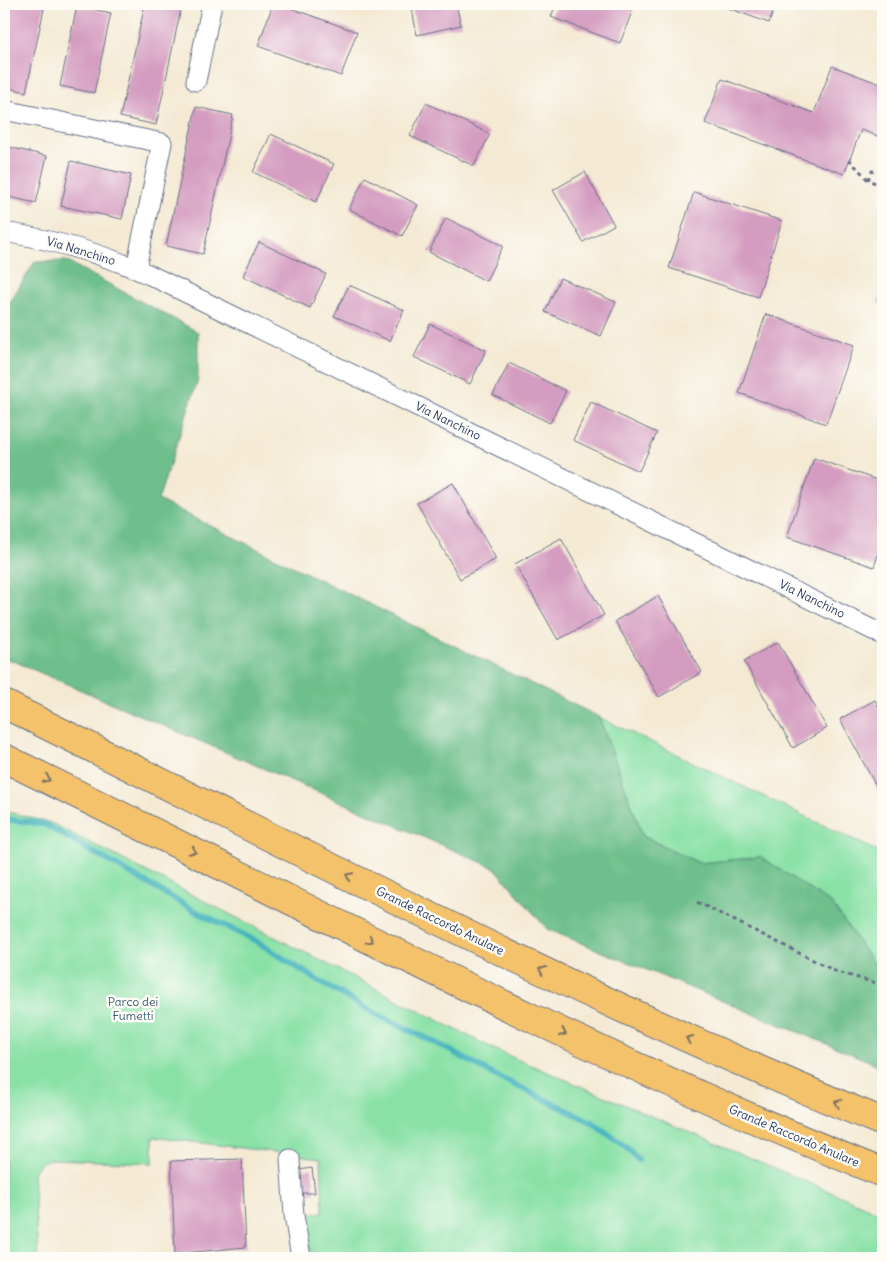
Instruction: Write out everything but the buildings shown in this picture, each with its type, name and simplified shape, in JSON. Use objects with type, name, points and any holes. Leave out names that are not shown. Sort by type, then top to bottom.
[{"type":"highway","name":"Grande Raccordo Anulare","points":[[4,704],[441,922],[628,1012],[883,1122]]},
{"type":"highway","name":"Grande Raccordo Anulare","points":[[4,758],[382,946],[574,1038],[697,1095],[883,1173]]},
{"type":"street","points":[[196,80],[212,4]]},
{"type":"street","points":[[4,110],[162,143],[136,268]]},
{"type":"street","name":"Via Nanchino","points":[[4,232],[67,246],[136,268],[883,634]]},
{"type":"street","points":[[290,1159],[294,1214],[301,1258]]},
{"type":"path","points":[[850,159],[868,180],[883,186]]},
{"type":"path","points":[[868,180],[872,171],[883,174]]},
{"type":"path","points":[[697,902],[837,972],[883,985]]},
{"type":"green space","points":[[66,261],[198,332],[198,380],[158,500],[599,717],[643,836],[699,863],[761,857],[832,904],[883,977],[883,1067],[547,929],[495,868],[4,657],[4,311],[35,262]]},
{"type":"green space","points":[[599,717],[883,854],[883,977],[832,904],[761,857],[699,863],[643,836]]},
{"type":"green space","name":"Parco dei Fumetti","points":[[4,811],[51,823],[500,1052],[883,1214],[883,1258],[312,1258],[304,1214],[323,1212],[321,1158],[153,1137],[153,1163],[49,1159],[40,1163],[33,1172],[38,1258],[4,1258]]},
{"type":"waterway","points":[[4,819],[44,824],[197,912],[256,941],[317,980],[374,1013],[442,1046],[496,1076],[592,1122],[627,1148],[638,1160]]}]
